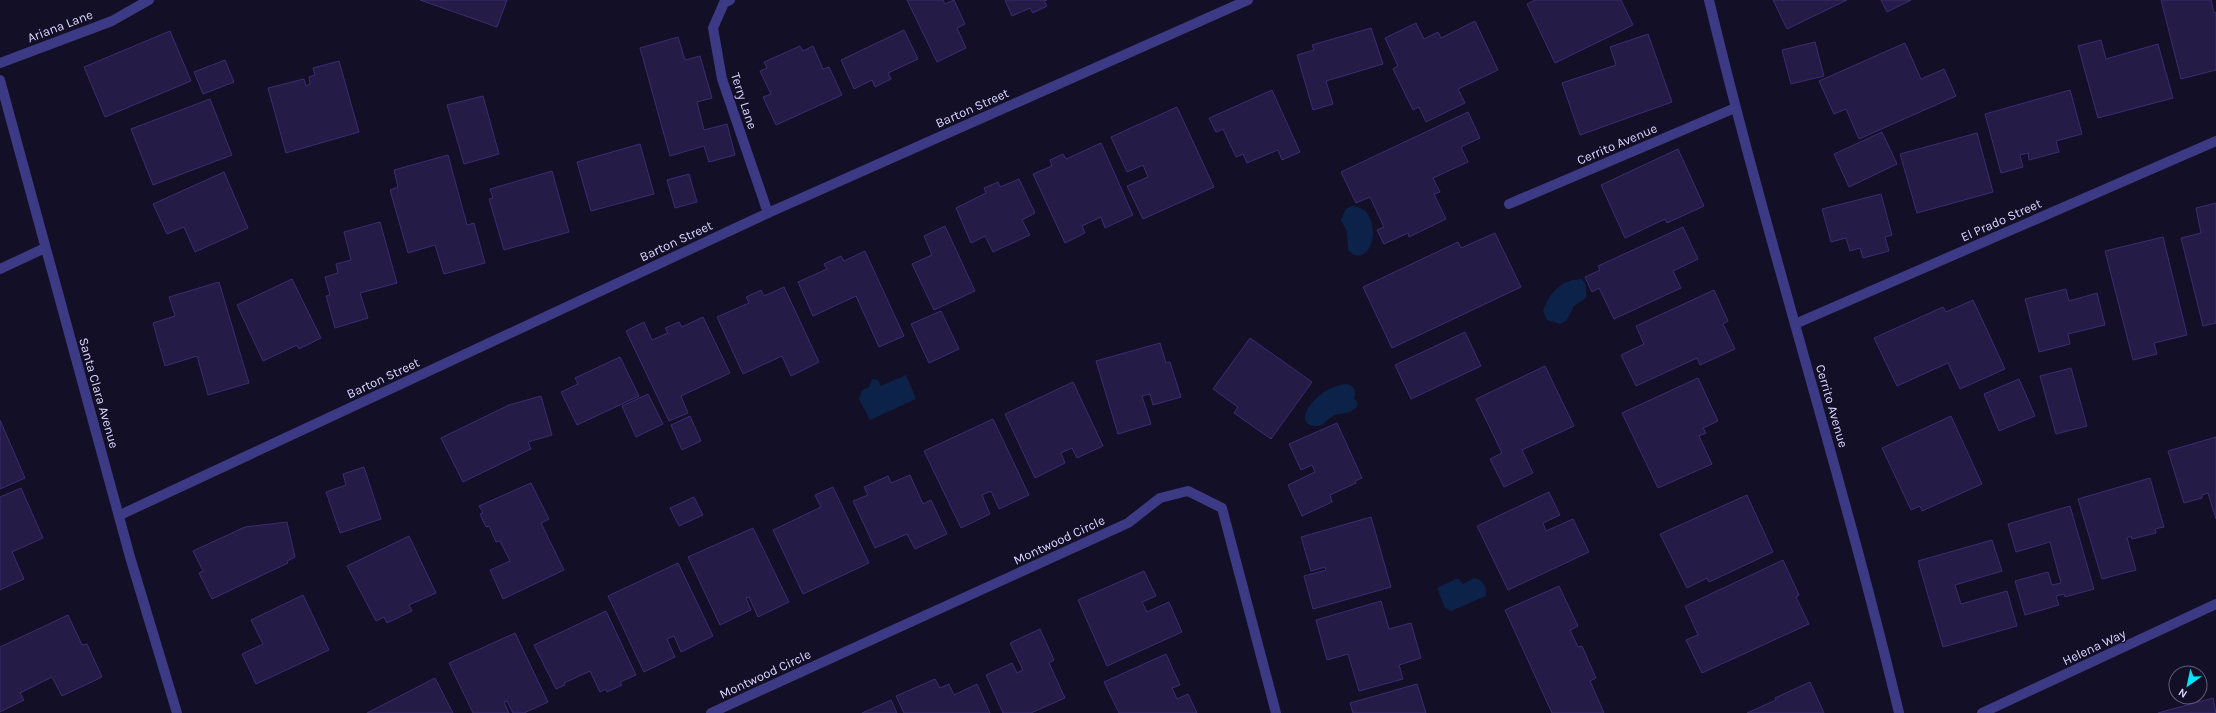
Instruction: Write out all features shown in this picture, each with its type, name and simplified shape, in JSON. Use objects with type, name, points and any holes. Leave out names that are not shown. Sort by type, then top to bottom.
[{"type":"street","name":"Ariana Lane","points":[[0,62],[112,21],[149,0]]},
{"type":"street","name":"Terry Lane","points":[[730,0],[724,3],[713,28],[722,79],[768,213]]},
{"type":"street","name":"Barton Street","points":[[120,515],[768,213],[1248,0]]},
{"type":"street","name":"Cerrito Avenue","points":[[1709,0],[1735,108],[1796,324],[1869,593],[1899,713]]},
{"type":"street","name":"Santa Clara Avenue","points":[[0,80],[45,248],[176,713]]},
{"type":"street","name":"Cerrito Avenue","points":[[1509,204],[1735,108]]},
{"type":"street","name":"El Prado Street","points":[[1796,324],[2216,141]]},
{"type":"street","points":[[0,269],[45,248]]},
{"type":"street","name":"Montwood Circle","points":[[711,713],[1128,523],[1160,498],[1188,491],[1222,508],[1276,713]]},
{"type":"street","name":"Helena Way","points":[[1982,713],[2216,604]]},
{"type":"water","points":[[1352,206],[1361,208],[1368,214],[1372,223],[1372,242],[1368,250],[1362,255],[1354,255],[1348,250],[1347,232],[1341,220],[1346,209]]},
{"type":"water","points":[[1582,279],[1586,285],[1586,298],[1574,306],[1567,320],[1560,324],[1547,320],[1543,311],[1549,298],[1557,288],[1568,281]]},
{"type":"water","points":[[906,375],[916,399],[870,420],[859,399],[862,390],[869,387],[872,379],[878,380],[881,386]]},
{"type":"water","points":[[1347,384],[1353,387],[1355,391],[1354,398],[1358,404],[1356,408],[1350,412],[1333,416],[1319,426],[1310,425],[1306,421],[1306,414],[1309,406],[1316,399],[1336,386]]},
{"type":"water","points":[[1474,578],[1480,580],[1484,584],[1486,596],[1451,611],[1445,608],[1437,588],[1456,579],[1459,579],[1463,584]]},
{"type":"building","points":[[420,0],[507,0],[497,27]]},
{"type":"building","points":[[907,0],[943,0],[945,4],[954,0],[965,24],[957,28],[966,48],[937,62]]},
{"type":"building","points":[[1005,0],[1047,0],[1044,1],[1047,6],[1033,13],[1030,8],[1012,16]]},
{"type":"building","points":[[1535,0],[1621,0],[1633,25],[1555,63],[1527,4]]},
{"type":"building","points":[[1773,0],[1847,0],[1787,29]]},
{"type":"building","points":[[1881,0],[1911,0],[1887,12]]},
{"type":"building","points":[[2161,0],[2211,0],[2214,13],[2216,12],[2216,70],[2181,79]]},
{"type":"building","points":[[1475,21],[1498,70],[1458,89],[1465,103],[1426,122],[1419,107],[1413,110],[1393,69],[1398,66],[1385,38],[1416,23],[1424,39],[1438,32],[1441,38]]},
{"type":"building","points":[[1371,28],[1383,64],[1326,81],[1333,104],[1313,110],[1297,55],[1314,50],[1312,45]]},
{"type":"building","points":[[904,30],[918,59],[888,73],[891,79],[875,87],[872,80],[854,89],[841,60]]},
{"type":"building","points":[[170,31],[191,81],[105,117],[84,67]]},
{"type":"building","points":[[1648,34],[1672,102],[1580,135],[1562,83],[1616,65],[1610,47]]},
{"type":"building","points":[[678,37],[685,60],[700,56],[712,98],[697,102],[704,130],[727,124],[735,155],[709,162],[704,146],[670,156],[640,48]]},
{"type":"building","points":[[2101,40],[2106,59],[2158,44],[2173,98],[2098,118],[2078,46]]},
{"type":"building","points":[[1815,42],[1824,76],[1791,84],[1782,50]]},
{"type":"building","points":[[1905,43],[1921,79],[1944,69],[1956,96],[1859,139],[1846,109],[1834,114],[1819,81]]},
{"type":"building","points":[[800,46],[803,51],[813,46],[823,69],[829,67],[842,95],[776,125],[763,97],[771,94],[760,71],[767,68],[764,62]]},
{"type":"building","points":[[225,60],[234,82],[203,94],[194,72]]},
{"type":"building","points":[[339,61],[359,132],[286,153],[268,88],[304,79],[306,86],[310,84],[309,77],[315,75],[313,68]]},
{"type":"building","points":[[1272,90],[1300,152],[1282,160],[1278,150],[1247,163],[1243,154],[1236,157],[1223,129],[1216,132],[1209,118]]},
{"type":"building","points":[[2070,90],[2082,134],[2056,141],[2059,152],[2029,160],[2028,153],[2020,155],[2023,167],[2001,173],[1985,114]]},
{"type":"building","points":[[483,96],[499,154],[464,164],[447,105]]},
{"type":"building","points":[[210,99],[232,155],[153,185],[131,129]]},
{"type":"building","points":[[1177,107],[1214,187],[1143,219],[1127,186],[1148,177],[1143,165],[1127,172],[1111,137]]},
{"type":"building","points":[[1468,112],[1480,138],[1461,147],[1468,162],[1433,178],[1440,192],[1434,194],[1446,219],[1409,237],[1408,233],[1384,244],[1377,230],[1384,227],[1370,197],[1356,203],[1341,172]]},
{"type":"building","points":[[1882,132],[1897,164],[1849,187],[1834,154]]},
{"type":"building","points":[[1977,133],[1993,192],[1917,213],[1900,154]]},
{"type":"building","points":[[1101,143],[1133,215],[1105,228],[1101,217],[1082,226],[1085,233],[1065,243],[1033,174],[1052,166],[1050,160],[1063,154],[1066,159]]},
{"type":"building","points":[[640,144],[654,194],[591,211],[577,162]]},
{"type":"building","points":[[1678,149],[1704,206],[1667,223],[1665,219],[1625,238],[1601,185]]},
{"type":"building","points":[[448,155],[467,225],[474,223],[485,263],[444,274],[435,245],[408,253],[390,190],[398,187],[394,170]]},
{"type":"building","points":[[552,171],[569,232],[504,250],[489,199],[493,198],[490,189]]},
{"type":"building","points":[[224,172],[248,228],[195,252],[184,227],[167,234],[153,204]]},
{"type":"building","points":[[689,174],[697,202],[675,208],[667,180]]},
{"type":"building","points":[[1019,179],[1035,213],[1022,220],[1030,235],[993,252],[985,236],[971,243],[956,208],[986,193],[984,188],[998,182],[1000,187]]},
{"type":"building","points":[[1881,194],[1892,235],[1885,237],[1889,251],[1863,258],[1860,248],[1850,251],[1846,238],[1831,242],[1822,209]]},
{"type":"building","points":[[2216,203],[2216,323],[2203,326],[2181,238],[2201,233],[2196,208]]},
{"type":"building","points":[[380,222],[397,283],[360,293],[368,318],[335,328],[326,296],[330,295],[325,277],[338,273],[336,264],[351,260],[344,232]]},
{"type":"building","points":[[945,226],[975,291],[934,310],[912,264],[932,255],[924,236]]},
{"type":"building","points":[[1683,227],[1698,259],[1673,271],[1681,288],[1614,319],[1599,288],[1592,292],[1585,277],[1600,270],[1598,266]]},
{"type":"building","points":[[1495,233],[1521,287],[1392,348],[1363,287],[1458,242],[1461,248]]},
{"type":"building","points":[[2163,237],[2187,335],[2154,343],[2157,354],[2133,360],[2105,251]]},
{"type":"building","points":[[865,251],[904,336],[879,347],[856,296],[813,316],[798,282],[827,269],[824,264],[841,256],[844,261]]},
{"type":"building","points":[[292,279],[321,338],[299,349],[297,345],[263,361],[237,305]]},
{"type":"building","points":[[219,282],[249,383],[208,395],[197,356],[165,366],[153,323],[175,316],[169,297]]},
{"type":"building","points":[[784,287],[819,362],[791,376],[782,356],[743,374],[717,317],[749,303],[746,297],[761,290],[764,296]]},
{"type":"building","points":[[2066,289],[2069,301],[2097,293],[2105,325],[2068,334],[2070,344],[2039,352],[2025,299]]},
{"type":"building","points":[[1714,290],[1728,321],[1723,324],[1735,349],[1700,365],[1697,358],[1636,386],[1621,355],[1644,344],[1636,326]]},
{"type":"building","points":[[1973,300],[2005,369],[1960,389],[1948,363],[1897,386],[1874,338],[1943,307],[1946,312]]},
{"type":"building","points":[[941,311],[959,349],[929,363],[911,324]]},
{"type":"building","points":[[703,317],[730,373],[681,396],[688,413],[669,421],[626,331],[644,322],[652,340],[668,333],[665,328],[679,322],[682,327]]},
{"type":"building","points":[[1465,332],[1481,366],[1411,399],[1395,365]]},
{"type":"building","points":[[1250,338],[1312,382],[1271,439],[1234,413],[1238,407],[1213,389]]},
{"type":"building","points":[[1160,343],[1166,363],[1170,362],[1181,397],[1153,405],[1150,394],[1142,396],[1151,424],[1118,434],[1096,361]]},
{"type":"building","points":[[620,357],[639,396],[577,425],[561,392],[578,384],[575,378]]},
{"type":"building","points":[[1545,366],[1574,426],[1522,450],[1533,473],[1504,487],[1490,459],[1502,453],[1476,399]]},
{"type":"building","points":[[2071,368],[2087,426],[2056,434],[2040,376]]},
{"type":"building","points":[[1698,378],[1718,421],[1703,428],[1706,433],[1699,436],[1712,464],[1658,488],[1622,413]]},
{"type":"building","points":[[2019,379],[2035,416],[1999,431],[1984,394]]},
{"type":"building","points":[[1073,382],[1103,446],[1077,458],[1072,448],[1061,453],[1065,463],[1035,478],[1005,414]]},
{"type":"building","points":[[648,394],[663,424],[636,437],[622,406]]},
{"type":"building","points":[[541,396],[552,435],[528,442],[531,449],[463,482],[441,438],[509,405]]},
{"type":"building","points":[[690,416],[701,441],[682,450],[671,425]]},
{"type":"building","points":[[1951,416],[1982,484],[1922,511],[1920,506],[1911,510],[1882,448]]},
{"type":"building","points":[[993,419],[1029,495],[999,509],[991,491],[982,495],[990,514],[961,528],[924,451]]},
{"type":"building","points":[[0,420],[25,478],[0,489]]},
{"type":"building","points":[[1337,423],[1362,478],[1355,481],[1356,483],[1330,495],[1332,502],[1302,516],[1288,485],[1315,472],[1312,465],[1301,470],[1289,444]]},
{"type":"building","points":[[2216,437],[2216,519],[2208,493],[2202,495],[2202,498],[2184,503],[2168,451]]},
{"type":"building","points":[[364,467],[381,519],[340,533],[326,492],[346,485],[343,474]]},
{"type":"building","points":[[910,475],[923,504],[931,500],[947,534],[915,549],[907,534],[875,548],[853,501],[868,495],[864,487],[888,476],[891,483]]},
{"type":"building","points":[[2150,478],[2164,527],[2155,529],[2156,533],[2132,539],[2131,536],[2127,538],[2136,570],[2102,579],[2078,499]]},
{"type":"building","points":[[531,483],[549,519],[541,523],[564,570],[503,599],[490,570],[510,561],[500,541],[496,542],[489,526],[486,527],[480,514],[483,513],[479,506]]},
{"type":"building","points":[[833,487],[869,563],[803,594],[773,530],[821,507],[815,495]]},
{"type":"building","points":[[21,488],[43,538],[12,552],[24,579],[0,590],[0,497]]},
{"type":"building","points":[[1549,492],[1560,515],[1543,523],[1546,531],[1573,519],[1589,552],[1508,590],[1477,526]]},
{"type":"building","points":[[1747,495],[1773,552],[1709,582],[1707,578],[1687,588],[1660,534]]},
{"type":"building","points":[[694,497],[703,515],[679,526],[670,508]]},
{"type":"building","points":[[2070,506],[2094,589],[2065,597],[2064,594],[2056,596],[2059,605],[2025,615],[2015,581],[2048,572],[2052,585],[2061,583],[2050,542],[2016,552],[2008,524]]},
{"type":"building","points":[[1371,517],[1391,587],[1313,609],[1304,576],[1326,570],[1325,567],[1311,571],[1301,537]]},
{"type":"building","points":[[287,522],[295,557],[287,561],[288,563],[212,599],[199,573],[203,571],[193,551],[245,527]]},
{"type":"building","points":[[753,528],[789,602],[758,617],[749,597],[746,598],[751,610],[720,625],[688,557]]},
{"type":"building","points":[[409,536],[436,593],[409,605],[412,611],[387,623],[384,617],[376,621],[347,566]]},
{"type":"building","points":[[1992,540],[2002,571],[1955,585],[1961,604],[2007,591],[2017,626],[1943,647],[1918,561]]},
{"type":"building","points":[[1783,560],[1799,595],[1796,597],[1809,624],[1702,673],[1686,640],[1698,635],[1685,606]]},
{"type":"building","points":[[678,563],[713,636],[681,652],[674,636],[667,639],[675,657],[644,672],[608,596]]},
{"type":"building","points":[[1144,571],[1156,596],[1142,602],[1147,612],[1169,602],[1182,632],[1107,666],[1078,600]]},
{"type":"building","points":[[1559,586],[1578,626],[1570,630],[1578,647],[1582,646],[1596,678],[1590,681],[1604,713],[1552,713],[1505,610]]},
{"type":"building","points":[[303,595],[329,650],[256,684],[242,654],[263,644],[251,620]]},
{"type":"building","points":[[1381,601],[1389,629],[1411,623],[1421,658],[1399,665],[1403,679],[1359,691],[1348,654],[1327,660],[1316,620]]},
{"type":"building","points":[[606,611],[636,675],[620,682],[622,685],[607,692],[606,689],[600,692],[590,671],[564,683],[565,685],[556,689],[534,645]]},
{"type":"building","points":[[68,615],[82,645],[87,644],[102,677],[62,696],[52,677],[20,693],[24,700],[0,712],[0,647]]},
{"type":"building","points":[[1040,629],[1054,660],[1049,663],[1065,698],[1031,713],[1003,713],[986,675],[1012,663],[1017,673],[1023,670],[1010,643]]},
{"type":"building","points":[[515,633],[548,702],[524,713],[513,713],[507,701],[504,702],[509,713],[473,713],[449,663]]},
{"type":"building","points":[[1166,654],[1180,685],[1172,688],[1177,699],[1188,694],[1197,713],[1119,713],[1104,682]]},
{"type":"building","points":[[435,678],[453,713],[367,713]]},
{"type":"building","points":[[935,679],[940,688],[949,684],[954,695],[977,684],[990,713],[904,713],[896,696]]},
{"type":"building","points":[[1810,682],[1824,713],[1747,713],[1776,700],[1775,698]]},
{"type":"building","points":[[1417,684],[1426,713],[1353,713],[1350,703]]},
{"type":"building","points":[[2213,698],[2216,713],[2158,713],[2187,705],[2208,705],[2208,699]]},
{"type":"building","points":[[891,700],[897,713],[862,713]]}]
